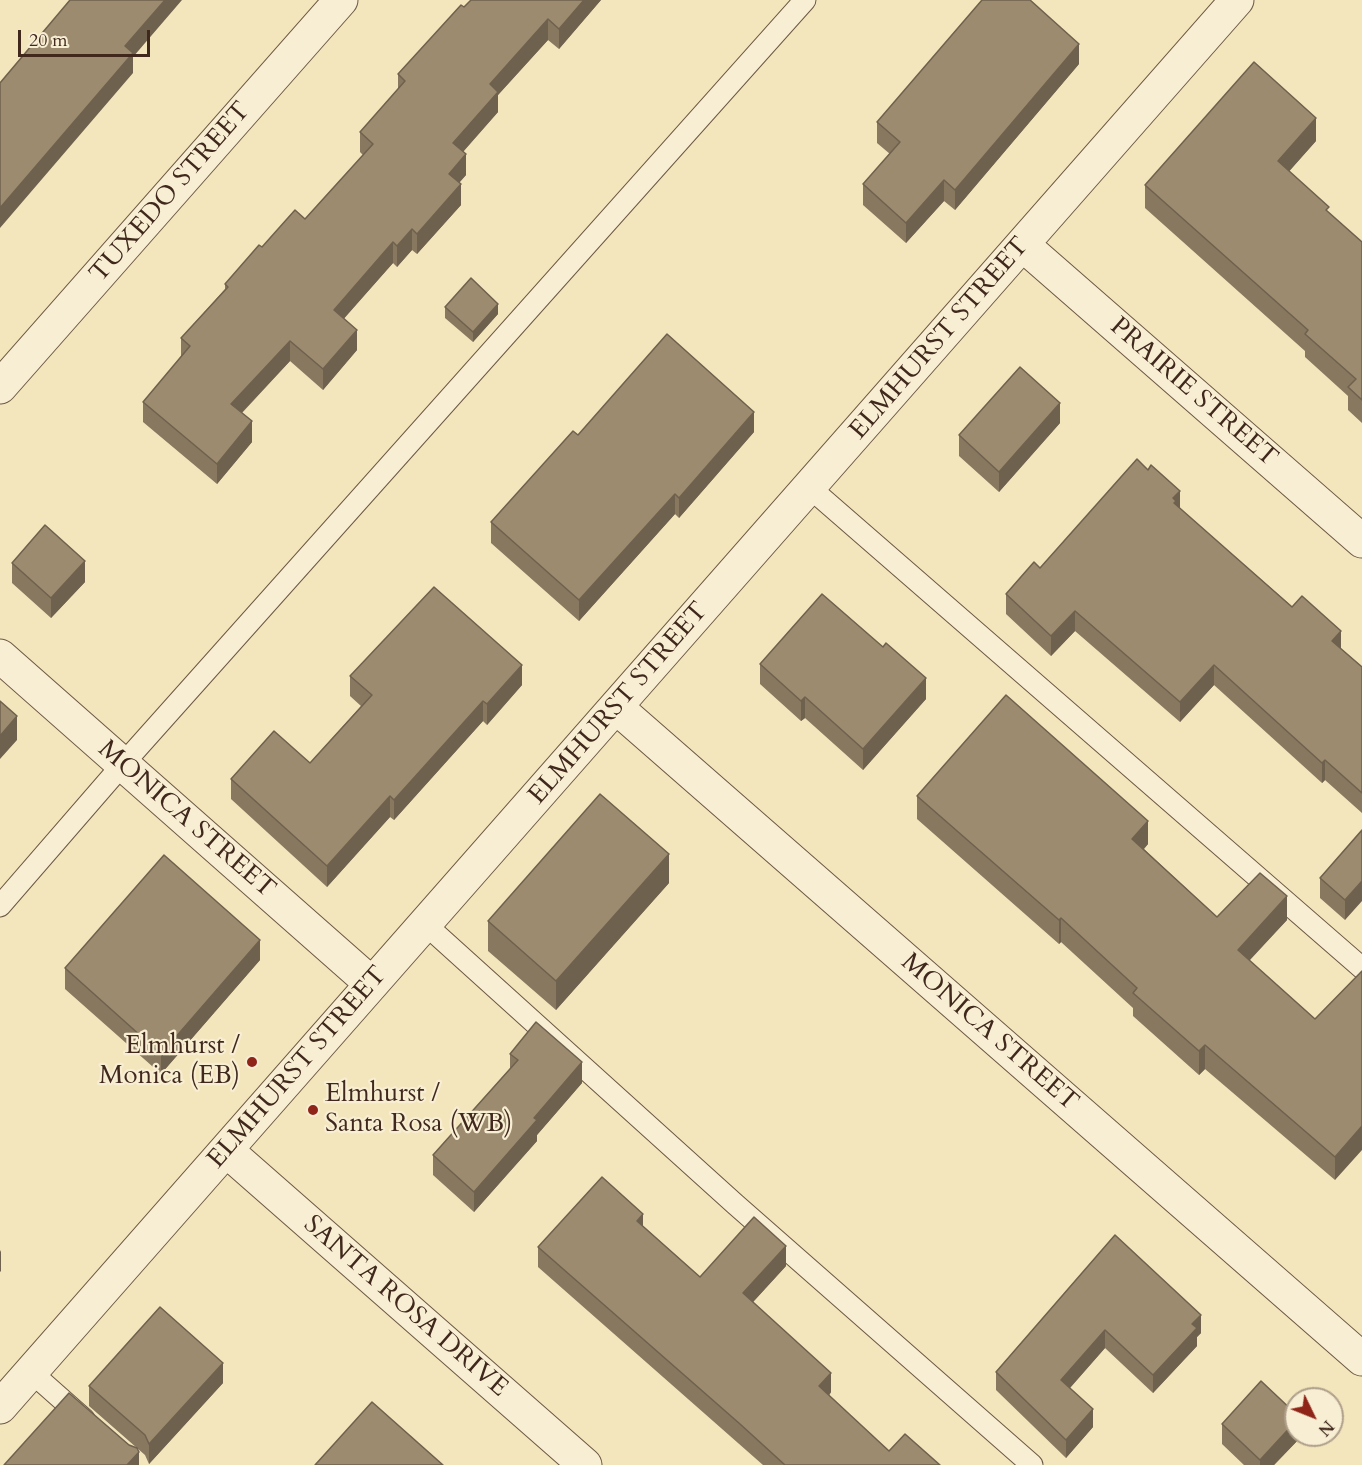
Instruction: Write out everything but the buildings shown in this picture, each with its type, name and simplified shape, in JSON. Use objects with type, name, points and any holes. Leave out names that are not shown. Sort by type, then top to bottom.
[{"type":"street","name":"TUXEDO STREET","points":[[0,387],[341,0]]},
{"type":"street","name":"ELMHURST STREET","points":[[0,1407],[1237,0]]},
{"type":"street","name":"PRAIRIE STREET","points":[[1023,245],[1362,541]]},
{"type":"street","name":"MONICA STREET","points":[[0,656],[372,984]]},
{"type":"street","name":"MONICA STREET","points":[[616,707],[1362,1359]]},
{"type":"street","name":"SANTA ROSA DRIVE","points":[[226,1150],[585,1465]]},
{"type":"lane","points":[[0,906],[123,764],[806,0]]},
{"type":"lane","points":[[809,487],[1362,968]]},
{"type":"lane","points":[[425,924],[692,1165],[1032,1465]]},
{"type":"lane","points":[[31,1372],[102,1434]]},
{"type":"place","name":"Elmhurst / Monica (EB)","points":[[252,1062]]},
{"type":"place","name":"Elmhurst / Santa Rosa (WB)","points":[[313,1110]]}]
